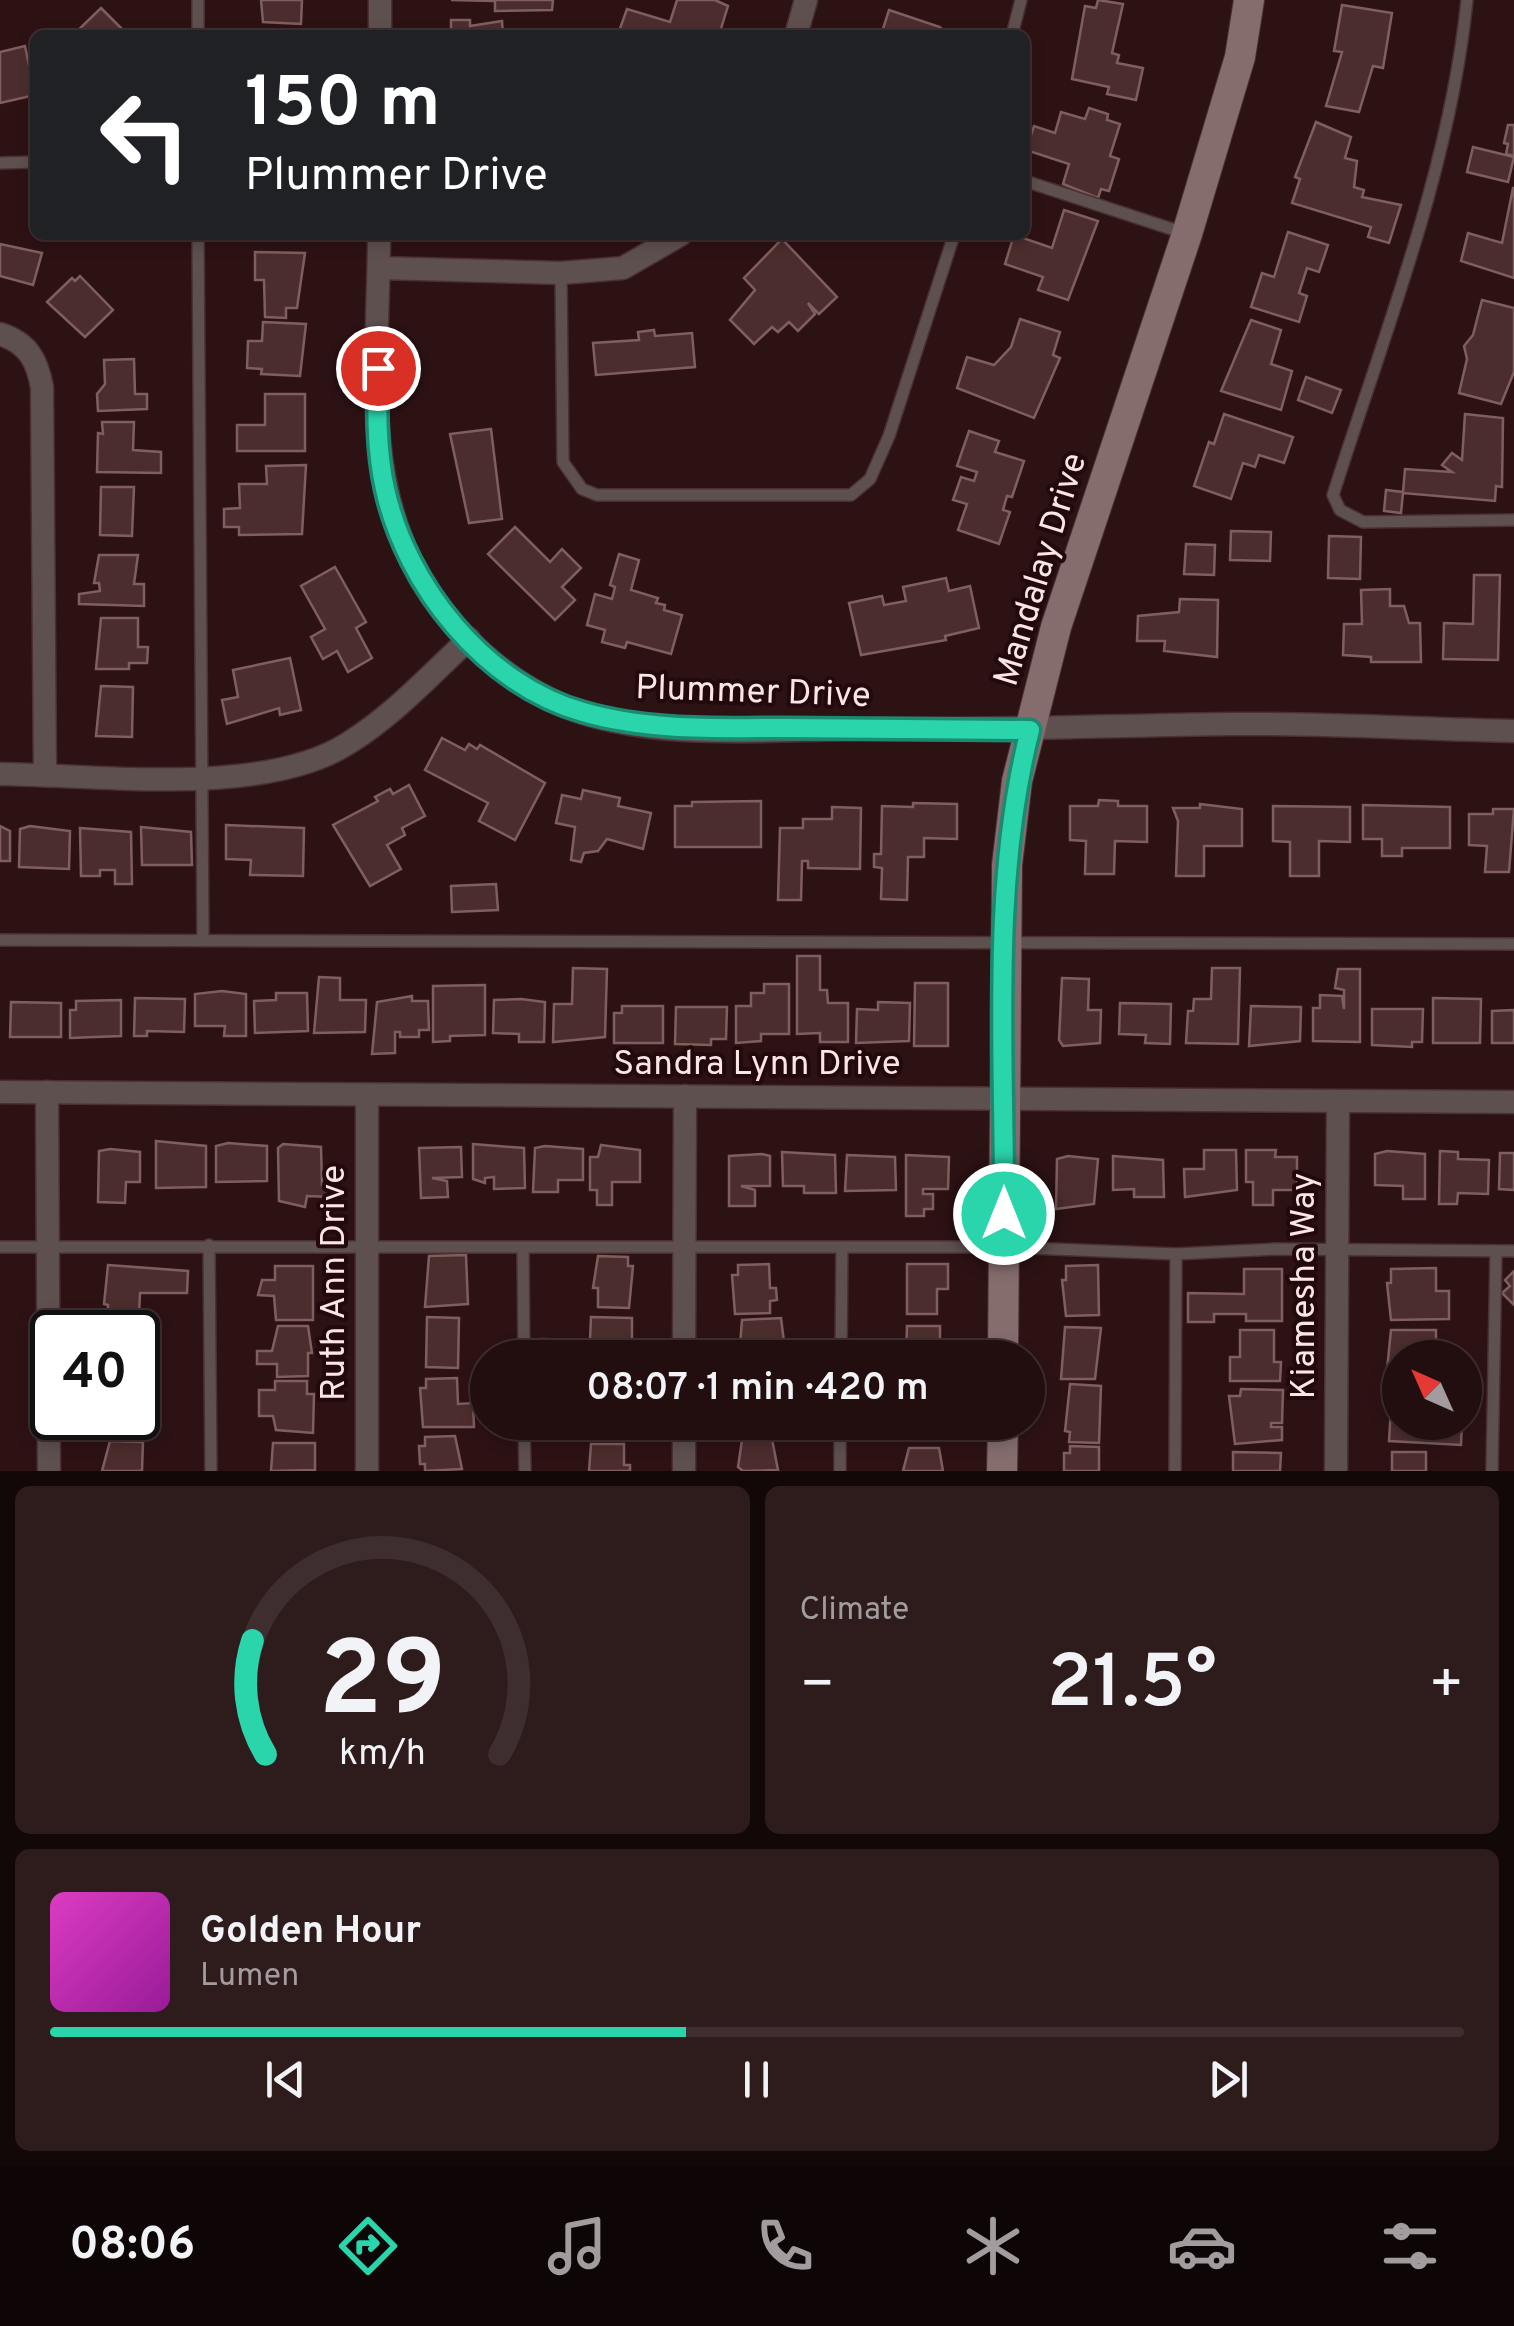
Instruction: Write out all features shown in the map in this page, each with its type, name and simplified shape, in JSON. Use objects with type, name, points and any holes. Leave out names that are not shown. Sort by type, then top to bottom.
[{"type":"street","points":[[380,0],[380,30]]},
{"type":"street","points":[[797,30],[806,0]]},
{"type":"street","name":"Mandalay Drive","points":[[1003,1340],[1007,865],[1017,781],[1056,626],[1187,234],[1240,57],[1249,0]]},
{"type":"street","name":"Plummer Drive","points":[[379,240],[377,434],[384,488],[398,534],[420,576],[469,639],[538,696],[614,720],[674,728],[1030,730],[1229,724],[1514,731]]},
{"type":"street","points":[[379,268],[560,273],[623,268],[671,240]]},
{"type":"street","points":[[0,334],[14,339],[38,360],[42,387],[44,774]]},
{"type":"street","points":[[0,774],[249,776],[296,766],[344,746],[389,714],[469,639]]},
{"type":"street","name":"Sandra Lynn Drive","points":[[0,1092],[1514,1102]]},
{"type":"street","points":[[46,1092],[49,1471]]},
{"type":"street","name":"Ruth Ann Drive","points":[[366,1471],[367,1096]]},
{"type":"street","points":[[684,1340],[685,1096]]},
{"type":"street","name":"Kiamesha Way","points":[[1336,1471],[1338,1102]]},
{"type":"street","points":[[684,1440],[684,1471]]},
{"type":"street","points":[[1002,1471],[1003,1440]]},
{"type":"lane","points":[[198,0],[198,30]]},
{"type":"lane","points":[[1013,30],[1022,0]]},
{"type":"lane","points":[[1467,0],[1462,42],[1421,217],[1333,495],[1340,510],[1362,522],[1514,520]]},
{"type":"lane","points":[[0,163],[30,162]]},
{"type":"lane","points":[[1030,183],[1187,234]]},
{"type":"lane","points":[[198,240],[203,940]]},
{"type":"lane","points":[[560,273],[564,462],[582,489],[597,495],[851,495],[870,480],[889,436],[952,240]]},
{"type":"lane","points":[[0,940],[1514,944]]},
{"type":"lane","points":[[209,1245],[211,1471]]},
{"type":"lane","points":[[0,1247],[1004,1246],[1176,1254],[1514,1251]]},
{"type":"lane","points":[[841,1340],[842,1247]]},
{"type":"lane","points":[[523,1248],[524,1340]]},
{"type":"lane","points":[[1492,1471],[1496,1251]]},
{"type":"lane","points":[[1175,1471],[1176,1254]]},
{"type":"lane","points":[[524,1440],[525,1471]]},
{"type":"lane","points":[[840,1440],[840,1471]]},
{"type":"building","points":[[261,0],[302,0],[301,24],[263,22]]},
{"type":"building","points":[[451,0],[553,0],[552,10],[495,11],[495,1]]},
{"type":"building","points":[[677,0],[715,0],[728,6],[721,30],[619,30],[627,9],[670,22]]},
{"type":"building","points":[[1098,0],[1123,4],[1112,53],[1119,55],[1117,63],[1143,68],[1136,100],[1107,94],[1109,87],[1072,79],[1085,6],[1096,8]]},
{"type":"building","points":[[1342,5],[1392,13],[1383,68],[1373,66],[1359,112],[1326,106],[1342,52],[1334,51]]},
{"type":"building","points":[[101,8],[123,30],[78,30]]},
{"type":"building","points":[[889,10],[943,30],[883,30]]},
{"type":"building","points":[[451,20],[470,20],[470,26],[502,21],[503,30],[451,30]]},
{"type":"building","points":[[25,46],[30,96],[0,103],[0,52]]},
{"type":"building","points":[[1089,108],[1108,114],[1107,120],[1120,124],[1110,156],[1119,159],[1109,191],[1101,189],[1098,198],[1063,184],[1069,164],[1030,151],[1034,126],[1055,133],[1061,112],[1085,119]]},
{"type":"building","points":[[1316,122],[1351,137],[1345,158],[1357,161],[1354,187],[1364,190],[1362,197],[1401,205],[1389,243],[1368,237],[1371,227],[1292,203],[1300,179],[1295,177]]},
{"type":"building","points":[[1508,125],[1514,125],[1514,156],[1506,154]]},
{"type":"building","points":[[1473,147],[1514,157],[1508,182],[1467,172]]},
{"type":"building","points":[[1513,188],[1514,278],[1461,261],[1468,233],[1502,243]]},
{"type":"building","points":[[1064,210],[1098,221],[1068,300],[1038,290],[1043,277],[1005,264],[1012,240],[1029,240],[1052,248]]},
{"type":"building","points":[[1288,232],[1328,245],[1319,272],[1307,268],[1299,293],[1307,296],[1299,322],[1251,307],[1262,273],[1274,277]]},
{"type":"building","points":[[783,240],[837,297],[819,314],[808,303],[815,314],[798,331],[789,322],[778,332],[772,327],[754,344],[730,320],[755,290],[744,278]]},
{"type":"building","points":[[0,244],[42,253],[33,285],[0,276]]},
{"type":"building","points":[[255,252],[305,253],[297,308],[286,308],[286,318],[265,317],[264,280],[255,280]]},
{"type":"building","points":[[80,276],[113,310],[85,337],[47,302],[72,278],[75,281]]},
{"type":"building","points":[[1482,300],[1514,308],[1514,372],[1501,404],[1459,393],[1467,359],[1464,346],[1473,335]]},
{"type":"building","points":[[1020,319],[1060,332],[1053,355],[1060,358],[1034,418],[957,388],[967,357],[994,365],[1011,347]]},
{"type":"building","points":[[1251,320],[1281,330],[1271,364],[1292,371],[1281,410],[1221,391]]},
{"type":"building","points":[[263,322],[306,324],[300,376],[261,374],[262,369],[247,368],[248,341],[262,341]]},
{"type":"building","points":[[654,330],[655,336],[692,333],[695,367],[596,375],[593,343],[639,340],[638,332]]},
{"type":"building","points":[[134,359],[135,394],[147,394],[147,409],[98,411],[97,394],[105,384],[104,360]]},
{"type":"building","points":[[1306,377],[1341,390],[1332,413],[1298,400]]},
{"type":"building","points":[[265,394],[305,394],[305,451],[237,451],[237,425],[265,425]]},
{"type":"building","points":[[1224,414],[1293,437],[1284,463],[1259,455],[1255,467],[1243,463],[1231,499],[1194,486],[1209,442],[1214,444]]},
{"type":"building","points":[[1465,414],[1503,418],[1502,487],[1496,486],[1495,501],[1403,493],[1401,513],[1384,511],[1386,490],[1403,492],[1405,469],[1452,472],[1442,465],[1452,453],[1462,460]]},
{"type":"building","points":[[102,422],[134,422],[133,450],[161,452],[161,473],[97,472]]},
{"type":"building","points":[[491,429],[502,519],[469,523],[450,434]]},
{"type":"building","points":[[969,431],[999,441],[995,452],[1024,461],[1012,497],[1007,496],[1003,510],[1010,512],[999,544],[958,530],[967,504],[953,500],[961,477],[974,481],[977,472],[957,466]]},
{"type":"building","points":[[306,465],[302,534],[239,535],[239,527],[224,527],[224,509],[240,508],[239,484],[267,484],[266,466]]},
{"type":"building","points":[[101,487],[134,487],[132,536],[100,535]]},
{"type":"building","points":[[515,527],[550,562],[562,549],[581,568],[562,587],[575,600],[555,620],[488,554]]},
{"type":"building","points":[[1231,531],[1271,532],[1270,561],[1230,560]]},
{"type":"building","points":[[1329,536],[1361,537],[1360,579],[1328,578]]},
{"type":"building","points":[[1186,544],[1215,545],[1214,575],[1184,574]]},
{"type":"building","points":[[619,554],[639,560],[631,590],[658,598],[656,603],[665,605],[664,610],[682,615],[671,654],[627,642],[625,648],[602,642],[605,630],[587,625],[595,594],[612,599],[615,587],[610,585]]},
{"type":"building","points":[[99,555],[138,555],[134,584],[144,584],[144,606],[79,604],[79,594],[100,591],[99,583],[94,583]]},
{"type":"building","points":[[335,567],[366,622],[356,628],[372,658],[348,672],[337,651],[323,659],[311,637],[325,629],[301,586]]},
{"type":"building","points":[[1474,575],[1500,575],[1498,660],[1443,659],[1444,623],[1473,624]]},
{"type":"building","points":[[946,578],[949,591],[970,586],[979,628],[945,636],[946,640],[861,655],[849,603],[882,596],[884,605],[906,601],[903,587]]},
{"type":"building","points":[[1390,589],[1390,606],[1404,606],[1409,623],[1420,623],[1421,662],[1371,662],[1371,657],[1343,655],[1344,624],[1362,624],[1361,590]]},
{"type":"building","points":[[1180,599],[1218,600],[1217,657],[1164,651],[1165,641],[1137,641],[1138,616],[1179,612]]},
{"type":"building","points":[[101,618],[138,618],[138,647],[148,647],[147,663],[129,663],[129,669],[96,669]]},
{"type":"building","points":[[290,658],[301,710],[280,715],[279,708],[227,724],[222,700],[238,697],[233,670]]},
{"type":"building","points":[[101,686],[133,687],[132,737],[96,736]]},
{"type":"building","points":[[442,738],[465,750],[469,744],[477,749],[480,745],[545,783],[515,840],[479,821],[488,803],[425,770]]},
{"type":"building","points":[[409,785],[425,816],[402,828],[405,835],[387,845],[401,869],[370,886],[333,825],[378,801],[375,797],[390,789],[393,794]]},
{"type":"building","points":[[583,790],[620,798],[618,806],[651,813],[643,849],[607,839],[598,851],[584,853],[581,862],[571,860],[575,827],[556,823],[562,795],[581,799]]},
{"type":"building","points":[[1099,800],[1118,801],[1118,806],[1147,806],[1147,842],[1115,841],[1114,874],[1085,874],[1086,841],[1070,840],[1070,806],[1098,806]]},
{"type":"building","points":[[761,801],[761,847],[675,847],[675,806],[692,806],[692,802]]},
{"type":"building","points":[[913,803],[957,804],[957,839],[924,838],[924,857],[908,857],[907,900],[881,899],[882,868],[874,867],[874,854],[881,854],[882,806],[913,807]]},
{"type":"building","points":[[1200,804],[1242,809],[1242,846],[1204,846],[1204,876],[1176,876],[1178,821],[1173,808],[1200,808]]},
{"type":"building","points":[[1363,805],[1450,807],[1450,848],[1402,848],[1402,856],[1382,856],[1382,839],[1363,839]]},
{"type":"building","points":[[1273,806],[1350,807],[1350,842],[1319,841],[1319,876],[1290,876],[1290,842],[1273,841]]},
{"type":"building","points":[[832,807],[861,808],[860,869],[808,868],[808,861],[802,861],[801,900],[778,900],[780,828],[803,828],[803,819],[832,819]]},
{"type":"building","points":[[1493,809],[1514,809],[1509,872],[1485,872],[1487,846],[1469,845],[1469,814],[1493,814]]},
{"type":"building","points":[[226,825],[304,828],[303,876],[250,875],[251,860],[226,859]]},
{"type":"building","points":[[0,826],[10,831],[10,861],[0,861]]},
{"type":"building","points":[[30,826],[70,831],[69,869],[19,867],[20,829]]},
{"type":"building","points":[[141,827],[191,832],[192,865],[142,865]]},
{"type":"building","points":[[80,828],[131,832],[132,884],[115,884],[115,870],[100,870],[100,876],[81,876]]},
{"type":"building","points":[[496,884],[498,910],[452,912],[451,886]]},
{"type":"building","points":[[797,956],[820,956],[820,990],[827,990],[828,1003],[848,1003],[848,1042],[820,1042],[820,1033],[797,1034]]},
{"type":"building","points":[[573,968],[607,969],[605,1037],[553,1042],[554,1004],[572,1004]]},
{"type":"building","points":[[1212,968],[1240,968],[1238,1044],[1186,1043],[1188,1011],[1193,1011],[1194,999],[1211,999]]},
{"type":"building","points":[[1338,969],[1360,969],[1360,1042],[1313,1041],[1313,1008],[1320,1008],[1320,995],[1342,996],[1344,1009],[1344,990],[1335,988]]},
{"type":"building","points":[[319,977],[340,978],[340,1000],[366,1000],[365,1032],[314,1033]]},
{"type":"building","points":[[1062,978],[1089,979],[1088,1010],[1101,1010],[1100,1043],[1063,1046],[1059,1040]]},
{"type":"building","points":[[915,983],[948,983],[948,1046],[914,1046]]},
{"type":"building","points":[[764,984],[789,984],[789,1034],[761,1034],[761,1041],[736,1043],[736,1006],[751,1006],[751,993],[764,993]]},
{"type":"building","points":[[485,985],[485,1035],[450,1036],[450,1041],[433,1042],[433,986]]},
{"type":"building","points":[[276,993],[307,993],[308,1031],[255,1033],[254,1001],[276,1000]]},
{"type":"building","points":[[195,994],[246,994],[246,1036],[224,1036],[225,1026],[195,1026]]},
{"type":"building","points":[[412,996],[412,1001],[428,1001],[429,1030],[419,1030],[419,1037],[400,1037],[400,1032],[395,1032],[395,1053],[372,1054],[377,1002]]},
{"type":"building","points":[[135,998],[185,999],[184,1032],[147,1031],[147,1036],[134,1036]]},
{"type":"building","points":[[1433,998],[1481,999],[1480,1043],[1433,1043]]},
{"type":"building","points":[[121,1000],[121,1036],[70,1038],[70,1010],[76,1010],[76,1001]]},
{"type":"building","points":[[494,1000],[545,1002],[544,1042],[519,1042],[519,1034],[493,1033]]},
{"type":"building","points":[[11,1002],[61,1003],[61,1037],[10,1037]]},
{"type":"building","points":[[878,1002],[910,1003],[909,1041],[856,1043],[857,1009],[878,1010]]},
{"type":"building","points":[[1120,1003],[1171,1004],[1170,1044],[1145,1043],[1146,1035],[1119,1034]]},
{"type":"building","points":[[622,1006],[663,1006],[663,1043],[614,1043],[614,1013],[622,1013]]},
{"type":"building","points":[[1251,1006],[1301,1007],[1300,1041],[1249,1046]]},
{"type":"building","points":[[676,1007],[727,1007],[726,1039],[711,1039],[711,1045],[675,1044]]},
{"type":"building","points":[[1372,1009],[1423,1009],[1422,1042],[1412,1042],[1412,1047],[1372,1045]]},
{"type":"building","points":[[1514,1010],[1514,1043],[1492,1043],[1492,1011]]},
{"type":"building","points":[[156,1141],[206,1146],[206,1187],[156,1188]]},
{"type":"building","points":[[283,1144],[321,1147],[322,1185],[330,1186],[330,1197],[307,1196],[305,1207],[279,1201],[278,1148]]},
{"type":"building","points":[[473,1144],[524,1148],[525,1188],[494,1189],[494,1177],[485,1178],[485,1183],[473,1179]]},
{"type":"building","points":[[601,1145],[640,1150],[640,1182],[612,1182],[612,1205],[597,1205],[597,1190],[590,1190],[590,1157],[598,1157]]},
{"type":"building","points":[[216,1146],[267,1146],[267,1181],[216,1182]]},
{"type":"building","points":[[461,1147],[462,1177],[432,1178],[447,1181],[448,1197],[421,1198],[419,1148]]},
{"type":"building","points":[[535,1148],[583,1149],[583,1180],[558,1180],[558,1192],[533,1192]]},
{"type":"building","points":[[1204,1150],[1236,1150],[1237,1190],[1185,1197],[1184,1169],[1204,1169]]},
{"type":"building","points":[[1246,1150],[1276,1150],[1275,1157],[1297,1157],[1297,1190],[1273,1190],[1273,1205],[1253,1205],[1253,1182],[1246,1182]]},
{"type":"building","points":[[99,1151],[140,1152],[140,1182],[126,1182],[125,1203],[98,1202]]},
{"type":"building","points":[[1440,1151],[1458,1152],[1458,1159],[1489,1160],[1488,1194],[1458,1193],[1457,1204],[1439,1204]]},
{"type":"building","points":[[782,1152],[835,1155],[836,1193],[804,1193],[804,1186],[783,1186]]},
{"type":"building","points":[[1500,1153],[1514,1153],[1514,1190],[1499,1189]]},
{"type":"building","points":[[1375,1154],[1425,1154],[1425,1199],[1403,1199],[1403,1186],[1375,1185]]},
{"type":"building","points":[[847,1155],[895,1157],[896,1190],[845,1191]]},
{"type":"building","points":[[906,1155],[949,1157],[948,1189],[923,1189],[923,1194],[933,1194],[933,1209],[924,1209],[924,1216],[906,1216]]},
{"type":"building","points":[[729,1156],[770,1156],[770,1186],[741,1186],[755,1190],[755,1206],[729,1206]]},
{"type":"building","points":[[1113,1156],[1163,1160],[1164,1197],[1134,1197],[1134,1189],[1113,1190]]},
{"type":"building","points":[[1057,1159],[1098,1159],[1094,1204],[1056,1209]]},
{"type":"building","points":[[466,1255],[468,1304],[425,1307],[429,1256]]},
{"type":"building","points":[[598,1256],[628,1257],[628,1266],[633,1266],[629,1308],[598,1307],[598,1288],[593,1288]]},
{"type":"building","points":[[769,1264],[770,1288],[776,1288],[777,1300],[770,1301],[770,1313],[735,1314],[732,1275],[738,1275],[738,1265]]},
{"type":"building","points":[[907,1264],[948,1264],[948,1289],[937,1289],[937,1314],[907,1314]]},
{"type":"building","points":[[108,1265],[188,1271],[187,1293],[140,1293],[139,1310],[108,1310],[104,1304]]},
{"type":"building","points":[[1098,1265],[1099,1315],[1066,1316],[1062,1280],[1066,1280],[1066,1266]]},
{"type":"building","points":[[275,1266],[313,1266],[313,1320],[276,1320],[274,1296],[258,1295],[262,1280],[275,1280]]},
{"type":"building","points":[[1436,1268],[1436,1291],[1449,1291],[1449,1319],[1391,1320],[1387,1283],[1391,1283],[1391,1269]]},
{"type":"building","points":[[1244,1269],[1282,1269],[1282,1321],[1246,1321],[1246,1314],[1214,1314],[1214,1322],[1188,1322],[1188,1293],[1244,1294]]},
{"type":"building","points":[[1514,1271],[1514,1305],[1502,1293],[1510,1286],[1505,1280]]},
{"type":"building","points":[[427,1317],[459,1318],[458,1368],[426,1367]]},
{"type":"building","points":[[591,1317],[632,1318],[632,1340],[590,1340]]},
{"type":"building","points":[[781,1318],[784,1340],[740,1340],[742,1320]]},
{"type":"building","points":[[278,1326],[308,1326],[312,1353],[308,1353],[308,1376],[277,1377],[277,1364],[257,1364],[257,1351],[272,1351]]},
{"type":"building","points":[[907,1326],[940,1326],[940,1340],[907,1340]]},
{"type":"building","points":[[1065,1327],[1101,1328],[1095,1379],[1061,1379]]},
{"type":"building","points":[[1240,1330],[1274,1330],[1274,1362],[1281,1362],[1280,1381],[1230,1381],[1230,1357],[1240,1357]]},
{"type":"building","points":[[1391,1330],[1436,1330],[1436,1340],[1390,1340]]},
{"type":"building","points":[[457,1378],[458,1404],[470,1403],[470,1427],[423,1427],[420,1388],[426,1388],[426,1379]]},
{"type":"building","points":[[275,1381],[307,1381],[307,1394],[314,1394],[313,1433],[276,1430],[273,1416],[259,1416],[259,1390],[275,1390]]},
{"type":"building","points":[[1070,1384],[1101,1386],[1099,1443],[1069,1442],[1070,1432],[1065,1431]]},
{"type":"building","points":[[1241,1389],[1283,1390],[1282,1423],[1271,1423],[1271,1427],[1282,1427],[1282,1440],[1235,1444],[1229,1396],[1240,1396]]},
{"type":"building","points":[[455,1436],[462,1469],[425,1471],[425,1464],[420,1464],[419,1446],[425,1446],[425,1437]]},
{"type":"building","points":[[742,1440],[772,1440],[778,1470],[743,1471],[738,1467]]},
{"type":"building","points":[[1389,1440],[1461,1440],[1461,1445]]},
{"type":"building","points":[[110,1441],[143,1442],[142,1471],[102,1471]]},
{"type":"building","points":[[273,1443],[315,1443],[315,1470],[271,1471]]},
{"type":"building","points":[[591,1444],[624,1444],[624,1465],[630,1465],[630,1471],[589,1471]]},
{"type":"building","points":[[1070,1446],[1099,1447],[1099,1471],[1064,1471],[1064,1453],[1070,1453]]},
{"type":"building","points":[[909,1448],[939,1448],[943,1471],[903,1471]]},
{"type":"building","points":[[1233,1452],[1281,1453],[1280,1471],[1233,1471]]},
{"type":"building","points":[[1392,1452],[1426,1452],[1426,1471],[1392,1471]]},
{"type":"route","points":[[378,368],[377,434],[384,488],[398,534],[446,616],[538,696],[614,720],[674,728],[1030,730],[1017,781],[1007,865],[1004,1214]]}]
